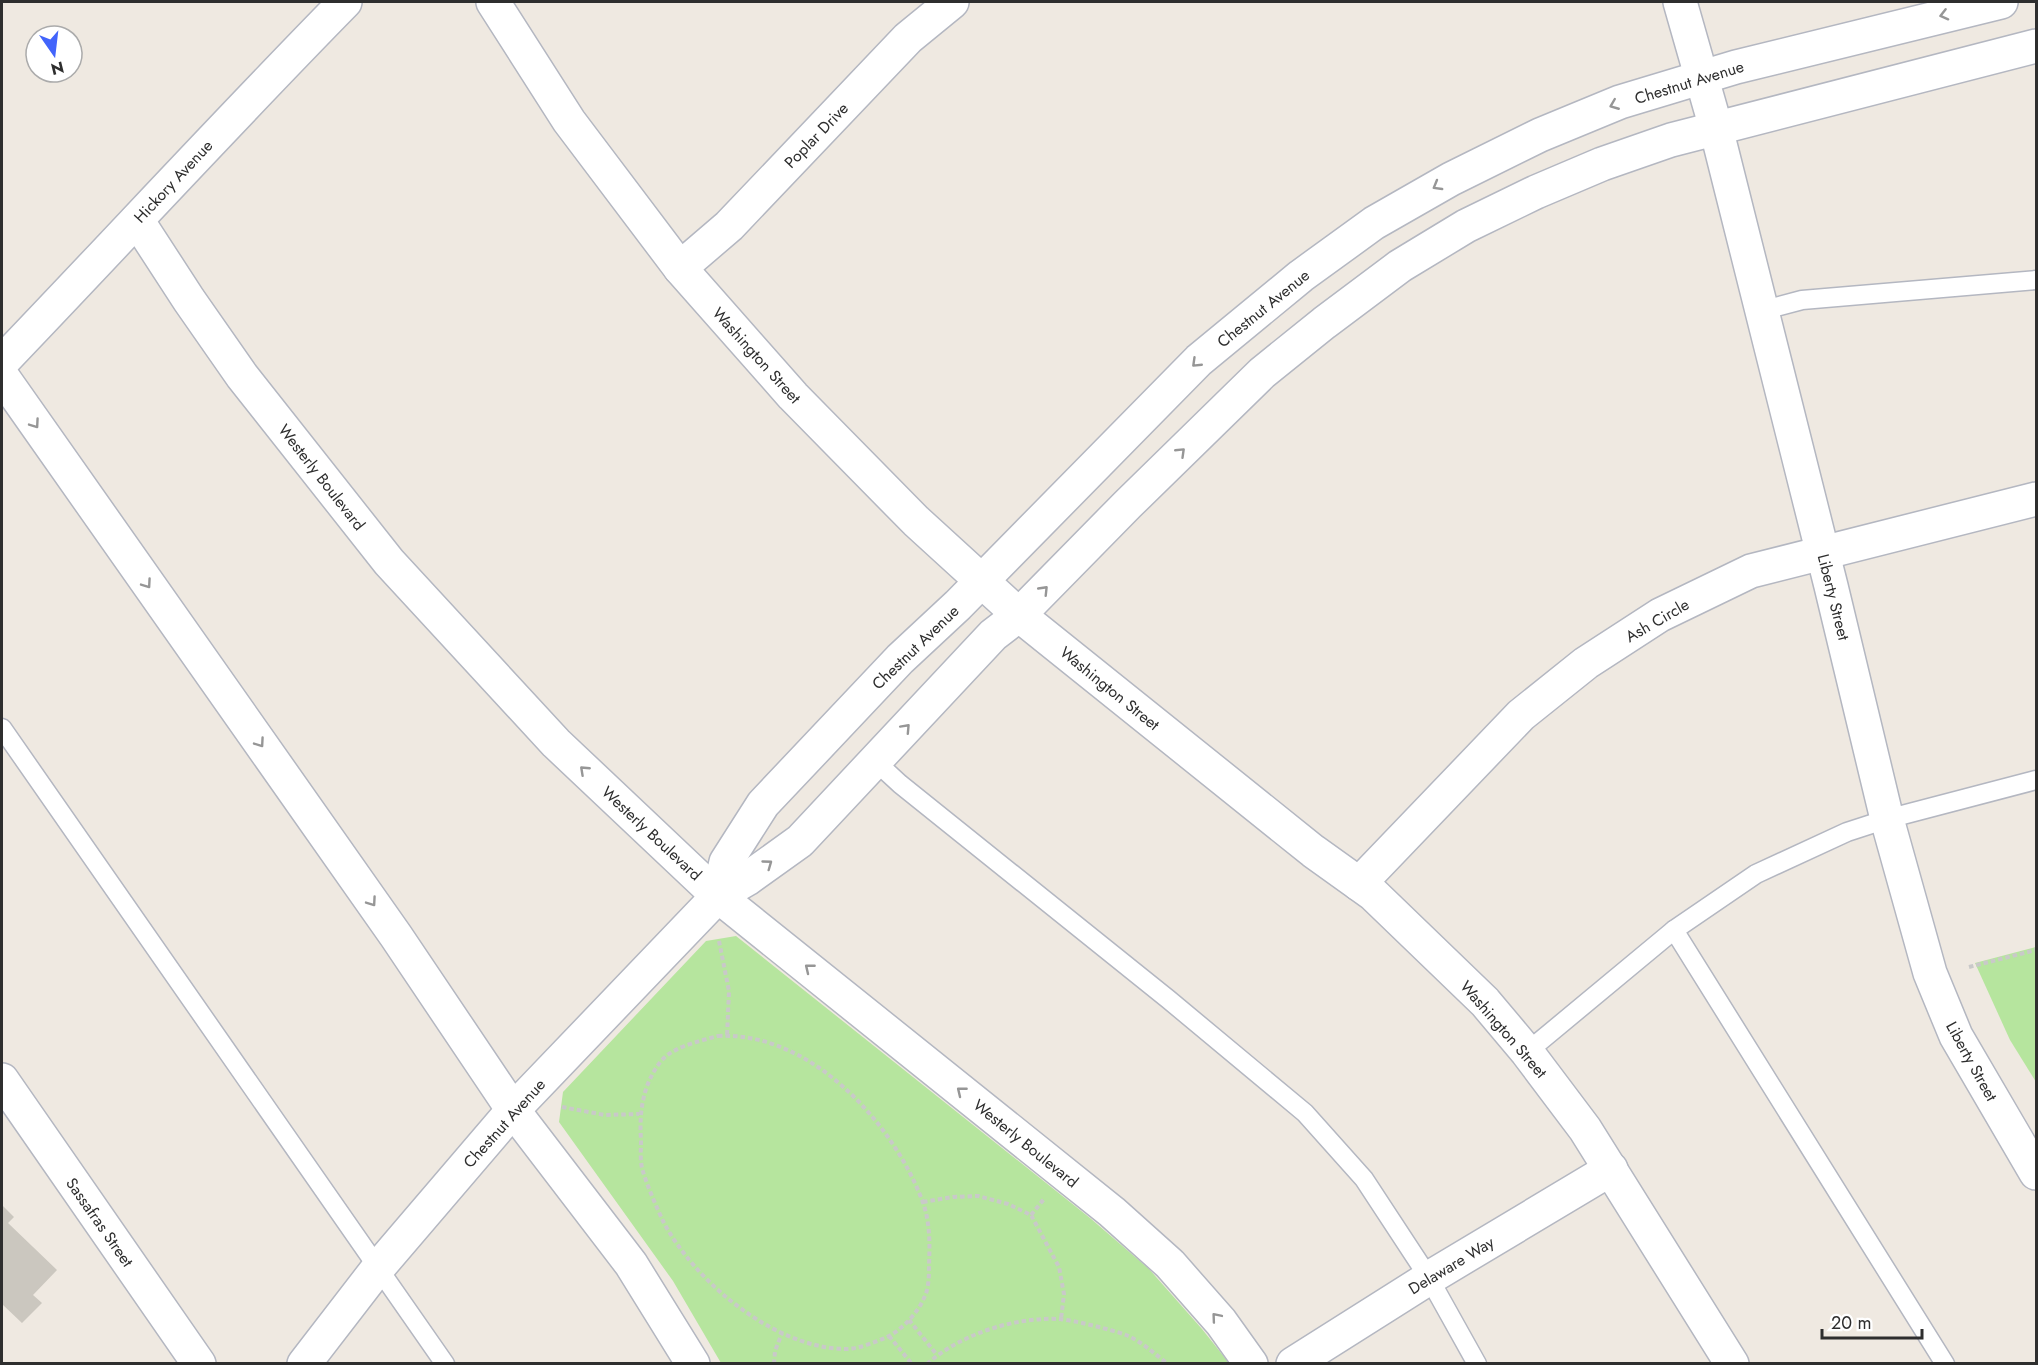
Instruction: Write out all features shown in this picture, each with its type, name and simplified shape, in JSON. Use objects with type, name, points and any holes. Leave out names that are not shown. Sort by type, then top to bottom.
[{"type":"street","name":"Hickory Avenue","points":[[2,362],[244,105],[345,2]]},
{"type":"street","name":"Washington Street","points":[[493,2],[568,121],[680,268],[793,396],[916,521],[1019,615],[1313,850],[1373,894],[1485,1002],[1527,1052],[1585,1129],[1732,1364]]},
{"type":"street","name":"Poplar Drive","points":[[680,268],[729,226],[908,38],[952,2]]},
{"type":"street","name":"Liberty Street","points":[[1680,2],[1716,128],[1887,819],[1930,973],[1956,1036],[2037,1173]]},
{"type":"street","name":"Chestnut Avenue","points":[[718,896],[726,862],[763,804],[900,659],[958,606],[1199,360],[1301,276],[1374,223],[1451,178],[1540,135],[1620,102],[1701,76],[2001,2]]},
{"type":"street","name":"Chestnut Avenue","points":[[304,1364],[378,1268],[513,1110],[718,896],[800,842],[993,635],[1019,615],[1262,373],[1324,322],[1400,266],[1466,226],[1536,192],[1612,161],[1671,140],[2037,46]]},
{"type":"street","name":"Westerly Boulevard","points":[[137,220],[242,376],[389,562],[556,743],[718,896],[1112,1212],[1170,1264],[1221,1322],[1251,1364]]},
{"type":"street","points":[[2,376],[389,927],[513,1110],[631,1264],[693,1364]]},
{"type":"street","name":"Ash Circle","points":[[1359,884],[1521,716],[1586,663],[1660,615],[1751,571],[2037,499]]},
{"type":"street","name":"Sassafras Street","points":[[2,1082],[199,1364]]},
{"type":"street","name":"Delaware Way","points":[[1293,1364],[1429,1278],[1611,1169]]},
{"type":"lane","points":[[1761,311],[1803,300],[2037,280]]},
{"type":"lane","points":[[2,728],[445,1364]]},
{"type":"lane","points":[[875,761],[900,784],[1168,999],[1305,1113],[1364,1179],[1429,1278],[1477,1364]]},
{"type":"lane","points":[[1527,1052],[1674,930],[1756,874],[1847,832],[1887,819],[2037,780]]},
{"type":"lane","points":[[1674,930],[1945,1364]]},
{"type":"path","points":[[717,931],[729,991],[726,1036]]},
{"type":"path","points":[[1969,967],[2037,950]]},
{"type":"path","points":[[726,1036],[773,1043],[822,1070],[866,1108],[873,1117],[901,1154],[923,1202],[930,1242],[928,1277],[925,1297],[909,1320],[889,1336],[865,1346],[845,1349],[813,1344],[782,1333],[735,1305],[694,1267],[663,1221],[642,1167],[639,1114],[648,1082],[664,1059],[690,1044],[726,1036]]},
{"type":"path","points":[[557,1107],[605,1114],[639,1114]]},
{"type":"path","points":[[923,1202],[952,1197],[978,1196],[1008,1204],[1031,1215],[1059,1267],[1064,1294],[1061,1319]]},
{"type":"path","points":[[1031,1215],[1045,1198]]},
{"type":"path","points":[[927,1364],[937,1355],[971,1336],[1003,1325],[1061,1319],[1128,1336],[1168,1364]]},
{"type":"path","points":[[909,1320],[937,1355]]},
{"type":"path","points":[[774,1364],[775,1351],[782,1333]]},
{"type":"path","points":[[889,1336],[912,1364]]},
{"type":"green space","points":[[736,936],[1090,1218],[1149,1269],[1229,1363],[721,1363],[673,1281],[559,1122],[563,1092],[706,941]]},
{"type":"green space","points":[[2036,947],[2036,1082],[2010,1040],[1975,963]]},
{"type":"building","points":[[2,1205],[14,1217],[8,1223],[57,1270],[33,1295],[42,1303],[22,1323],[2,1304]]}]
